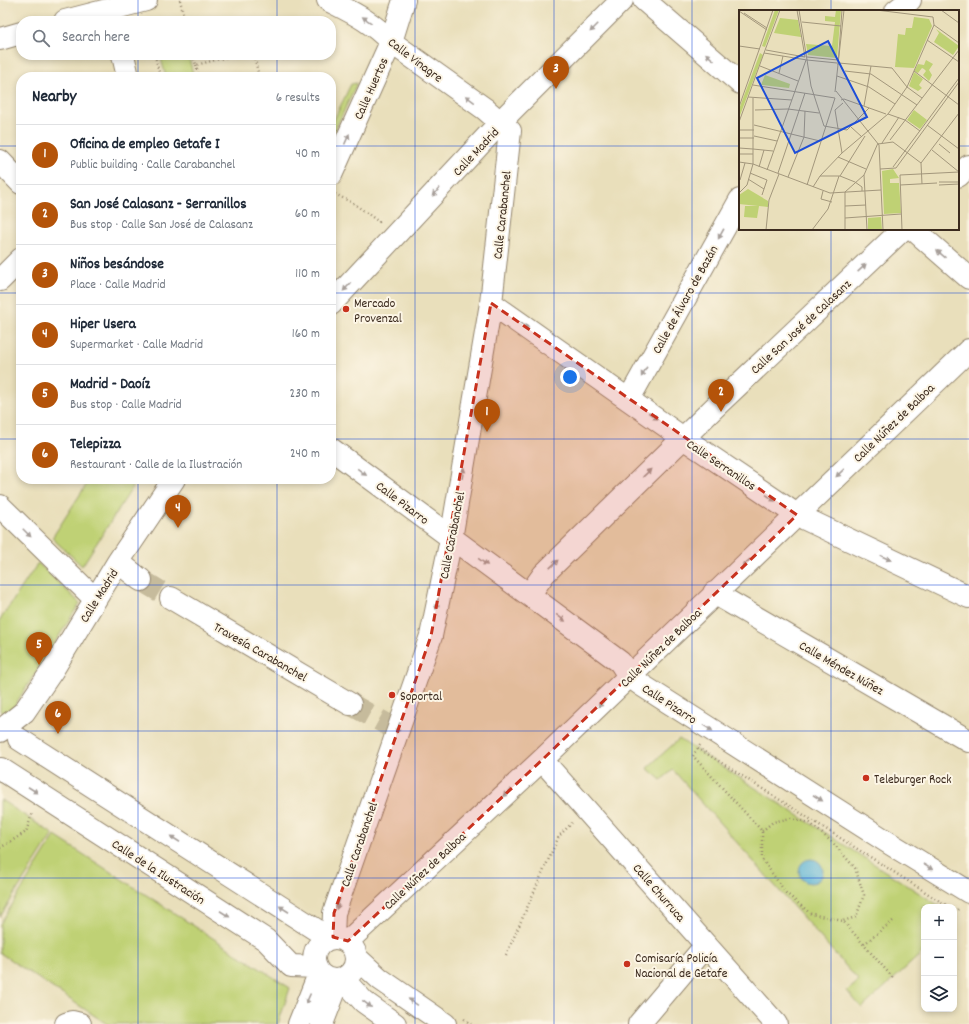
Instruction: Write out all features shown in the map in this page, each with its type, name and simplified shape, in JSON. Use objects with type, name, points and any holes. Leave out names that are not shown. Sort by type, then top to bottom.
[{"type":"street","points":[[86,16],[146,0]]},
{"type":"street","name":"Calle Vinagre","points":[[328,0],[355,13],[378,28],[391,42],[485,109],[500,123]]},
{"type":"street","name":"Calle Huertos","points":[[336,164],[391,42],[404,0]]},
{"type":"street","name":"Calle Madrid","points":[[336,299],[500,123],[622,0]]},
{"type":"street","points":[[644,0],[739,82]]},
{"type":"street","points":[[897,10],[910,0]]},
{"type":"street","points":[[0,39],[16,34]]},
{"type":"street","points":[[124,60],[127,72]]},
{"type":"street","name":"Calle Carabanchel","points":[[342,944],[334,913],[431,636],[452,539],[491,303],[510,131],[500,123]]},
{"type":"street","points":[[0,160],[16,178]]},
{"type":"street","points":[[959,175],[969,166]]},
{"type":"street","name":"Calle de Álvaro de Bazán","points":[[629,399],[739,202]]},
{"type":"street","name":"Calle San José de Calasanz","points":[[529,594],[544,574],[683,438],[902,230]]},
{"type":"street","points":[[914,230],[969,278]]},
{"type":"street","points":[[0,280],[16,264]]},
{"type":"street","name":"Calle Serranillos","points":[[491,303],[683,438],[796,515],[969,597]]},
{"type":"street","name":"Calle Núñez de Balboa","points":[[329,975],[314,956],[318,946],[342,944],[542,760],[714,593],[969,350]]},
{"type":"street","name":"Calle Pizarro","points":[[336,453],[620,662],[629,676],[849,818],[969,892]]},
{"type":"street","name":"Calle Madrid","points":[[0,769],[10,735],[52,671],[118,562],[171,484]]},
{"type":"street","points":[[0,506],[95,599]]},
{"type":"street","points":[[118,562],[141,580]]},
{"type":"street","name":"Calle Méndez Núñez","points":[[714,593],[969,741]]},
{"type":"street","name":"Travesía Carabanchel","points":[[171,598],[350,704]]},
{"type":"street","points":[[10,735],[342,944],[380,980],[445,1024]]},
{"type":"street","name":"Calle Churruca","points":[[542,760],[776,1024]]},
{"type":"street","name":"Calle de la Ilustración","points":[[0,769],[266,940],[291,966],[329,975]]},
{"type":"street","points":[[329,975],[352,972],[342,944]]},
{"type":"street","points":[[639,1024],[706,945]]},
{"type":"street","points":[[299,1024],[329,975]]},
{"type":"street","points":[[322,1024],[329,975]]},
{"type":"street","points":[[329,975],[395,1024]]},
{"type":"street","points":[[66,1024],[72,1022],[80,1024]]},
{"type":"path","points":[[180,0],[184,16]]},
{"type":"path","points":[[156,60],[159,72]]},
{"type":"path","points":[[195,60],[198,72]]},
{"type":"path","points":[[196,65],[216,60]]},
{"type":"path","points":[[255,60],[258,72]]},
{"type":"path","points":[[336,194],[353,203],[379,222],[373,228]]},
{"type":"path","points":[[701,743],[693,756],[762,831],[762,858],[786,893],[811,914],[843,921],[856,916],[864,895],[856,868],[810,823],[791,818],[773,822],[762,831]]},
{"type":"path","points":[[698,748],[944,904]]},
{"type":"path","points":[[506,955],[559,836],[586,809]]},
{"type":"path","points":[[26,810],[39,818]]},
{"type":"path","points":[[0,848],[26,832],[32,814]]},
{"type":"path","points":[[843,921],[894,979]]},
{"type":"path","points":[[864,944],[893,921]]},
{"type":"highlighted area","points":[[491,303],[797,515],[542,760],[348,941],[333,937],[334,913],[431,636]]},
{"type":"green space","points":[[161,60],[189,60],[193,72],[165,72]]},
{"type":"green space","points":[[357,83],[336,128],[336,116],[351,84]]},
{"type":"green space","points":[[87,484],[135,484],[82,566],[52,538]]},
{"type":"green space","points":[[38,563],[80,603],[8,716],[0,711],[0,620]]},
{"type":"green space","points":[[679,739],[936,904],[921,904],[921,954],[862,1008],[847,991],[859,981],[673,770],[661,780],[647,768]]},
{"type":"green space","points":[[1,800],[53,834],[0,917],[0,801]]},
{"type":"green space","points":[[55,836],[290,988],[278,1024],[107,1024],[0,953],[0,924]]},
{"type":"water","points":[[811,859],[816,860],[822,866],[822,876],[816,882],[811,883],[806,882],[800,876],[799,871],[800,866],[806,860]]},
{"type":"tunnel","points":[[141,580],[171,598]]},
{"type":"tunnel","points":[[350,704],[397,730]]},
{"type":"place","name":"Niños besándose","points":[[556,89]]},
{"type":"place","name":"Mercado Provenzal","points":[[346,309]]},
{"type":"place","name":"San José Calasanz - Serranillos","points":[[721,412]]},
{"type":"place","name":"Oficina de empleo Getafe I","points":[[487,432]]},
{"type":"place","name":"Hiper Usera","points":[[178,528]]},
{"type":"place","name":"Madrid - Daoíz","points":[[39,665]]},
{"type":"place","name":"Soportal","points":[[392,695]]},
{"type":"place","name":"Telepizza","points":[[58,734]]},
{"type":"place","name":"Teleburger Rock","points":[[866,778]]},
{"type":"place","name":"Comisaría Policía Nacional de Getafe","points":[[627,964]]}]
